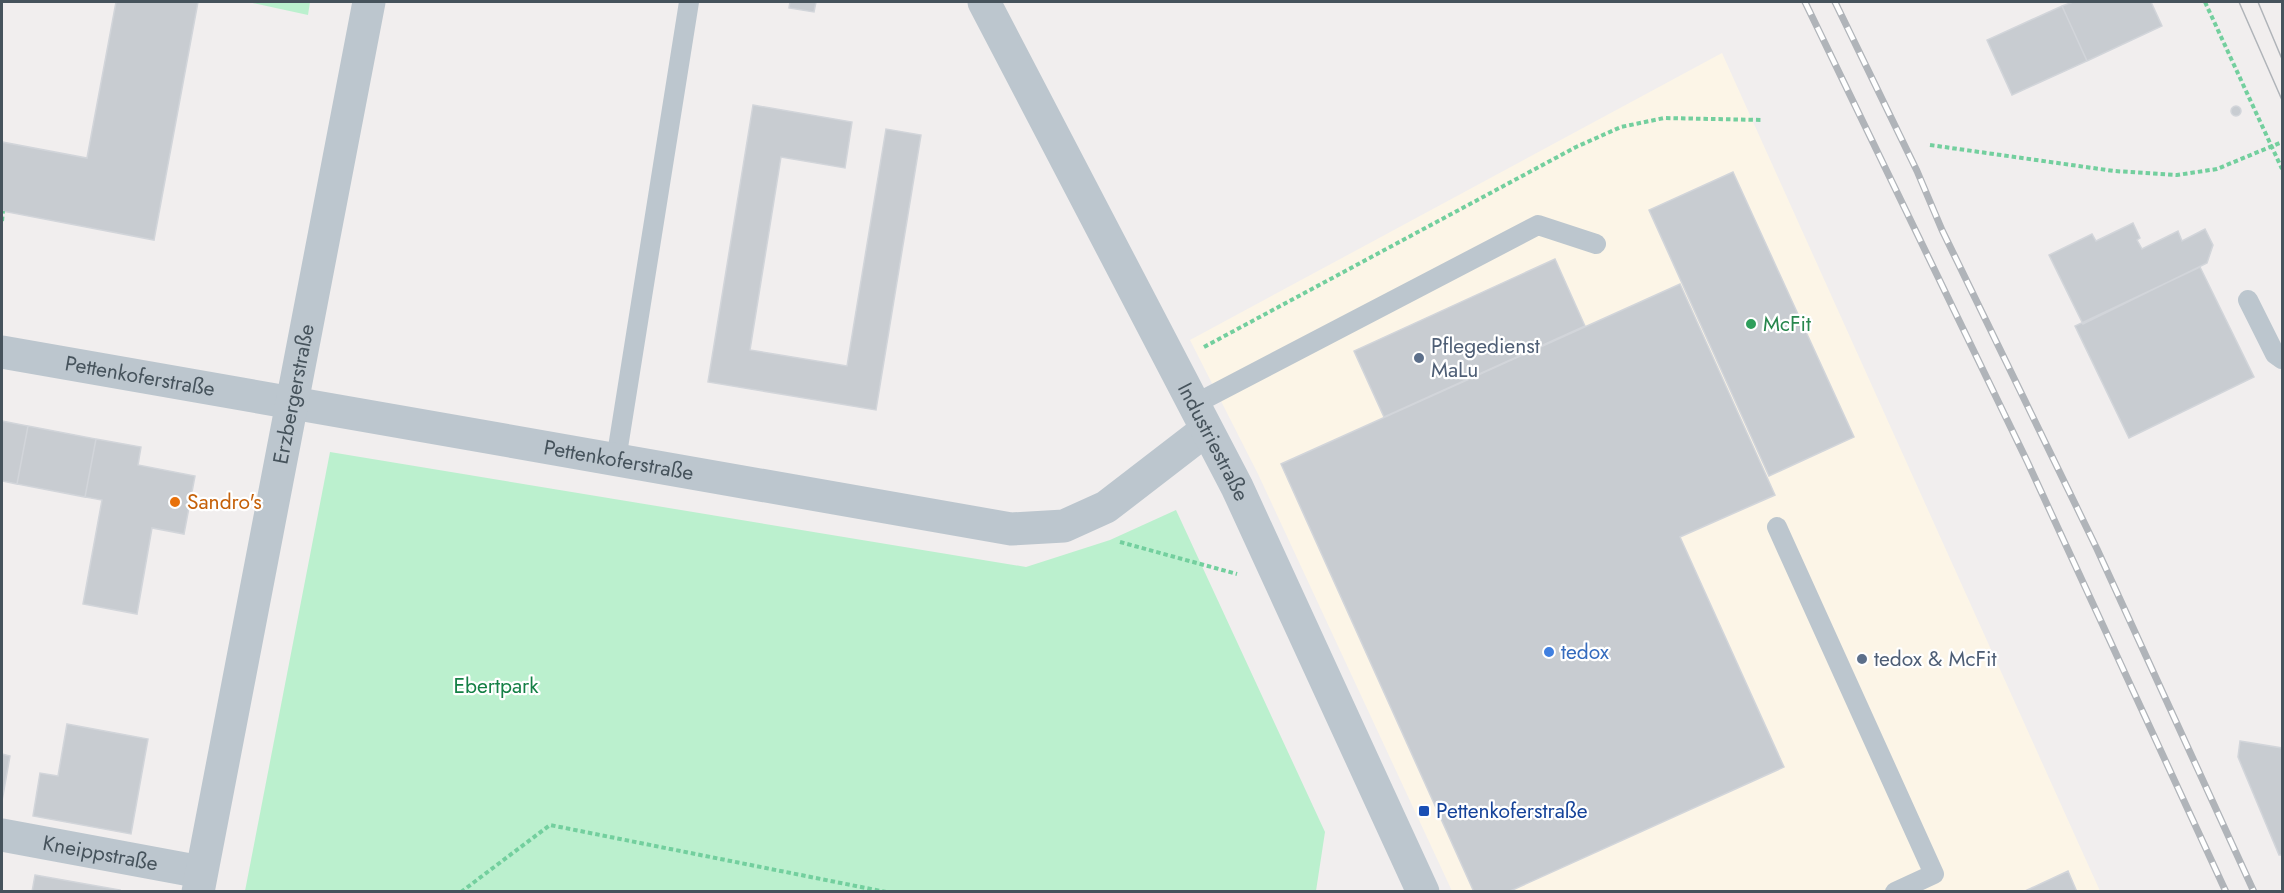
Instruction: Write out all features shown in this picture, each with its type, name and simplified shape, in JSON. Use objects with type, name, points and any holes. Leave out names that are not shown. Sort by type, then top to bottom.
[{"type":"street","name":"Erzbergerstraße","points":[[199,882],[369,2]]},
{"type":"street","name":"Industriestraße","points":[[984,2],[1237,487],[1423,891]]},
{"type":"street","name":"Pettenkoferstraße","points":[[2,352],[1011,529],[1064,526],[1106,507],[1199,417]]},
{"type":"street","name":"Kneippstraße","points":[[2,835],[199,882]]},
{"type":"lane","points":[[616,460],[689,2]]},
{"type":"lane","points":[[1199,417],[1538,225],[1596,244]]},
{"type":"lane","points":[[2248,300],[2275,354],[2283,359]]},
{"type":"lane","points":[[1776,527],[1934,874],[1895,891]]},
{"type":"path","points":[[2205,2],[2283,169]]},
{"type":"path","points":[[1172,364],[1576,147],[1621,126],[1664,118],[1763,120]]},
{"type":"path","points":[[1930,145],[2115,171],[2177,175],[2217,169],[2283,142]]},
{"type":"path","points":[[2,221],[3,211]]},
{"type":"path","points":[[1116,541],[1282,587]]},
{"type":"path","points":[[461,891],[550,825],[886,891]]},
{"type":"shaded area","points":[[1722,53],[2100,891],[1452,891],[1258,474],[1190,340]]},
{"type":"green space","points":[[248,2],[310,2],[308,15]]},
{"type":"green space","name":"Ebertpark","points":[[330,452],[1026,567],[1110,540],[1176,510],[1325,832],[1316,891],[245,891]]},
{"type":"building","points":[[116,2],[198,2],[154,240],[2,211],[2,142],[87,158]]},
{"type":"building","points":[[790,2],[816,2],[814,12],[789,8]]},
{"type":"building","points":[[2073,2],[2151,2],[2162,26],[2087,61],[2062,6]]},
{"type":"building","points":[[2062,6],[2087,61],[2012,95],[1987,40]]},
{"type":"building","points":[[753,105],[852,122],[845,168],[781,157],[750,350],[847,366],[886,129],[921,135],[876,410],[708,382]]},
{"type":"building","points":[[2236,106],[2241,111],[2236,116],[2231,111]]},
{"type":"building","name":"McFit","points":[[1733,172],[1854,437],[1769,476],[1649,210]]},
{"type":"building","points":[[2133,223],[2142,249],[2178,231],[2182,241],[2205,229],[2213,245],[2207,263],[2083,324],[2049,255],[2092,234],[2096,241]]},
{"type":"building","points":[[1555,259],[1585,326],[1384,417],[1354,351]]},
{"type":"building","points":[[2200,267],[2254,377],[2129,438],[2075,326]]},
{"type":"building","name":"tedox","points":[[1680,284],[1775,495],[1680,537],[1784,767],[1508,892],[1474,892],[1281,464]]},
{"type":"building","points":[[2,421],[28,426],[17,484],[2,481]]},
{"type":"building","points":[[28,426],[96,439],[85,497],[17,484]]},
{"type":"building","points":[[96,439],[141,447],[138,465],[195,476],[184,534],[152,528],[137,614],[83,604],[102,500],[85,497]]},
{"type":"building","points":[[67,724],[148,739],[131,834],[33,816],[40,773],[58,776]]},
{"type":"building","points":[[2240,741],[2282,748],[2282,855],[2279,855],[2238,757]]},
{"type":"building","points":[[2,754],[10,756],[2,801]]},
{"type":"building","points":[[2068,871],[2077,892],[2023,892]]},
{"type":"building","points":[[35,875],[120,890],[119,892],[32,892]]},
{"type":"tram line","points":[[2239,2],[2282,100]]},
{"type":"tram line","points":[[2258,2],[2282,59]]},
{"type":"railway","points":[[1805,2],[2027,461],[2226,892]]},
{"type":"railway","points":[[1835,2],[1917,171],[1942,230],[2097,549],[2254,892]]},
{"type":"place","name":"McFit","points":[[1751,324]]},
{"type":"place","name":"Pflegedienst MaLu","points":[[1419,358]]},
{"type":"place","name":"Sandro's","points":[[175,502]]},
{"type":"place","name":"tedox","points":[[1549,652]]},
{"type":"place","name":"tedox & McFit","points":[[1862,659]]},
{"type":"place","name":"Pettenkoferstraße","points":[[1424,811]]}]
